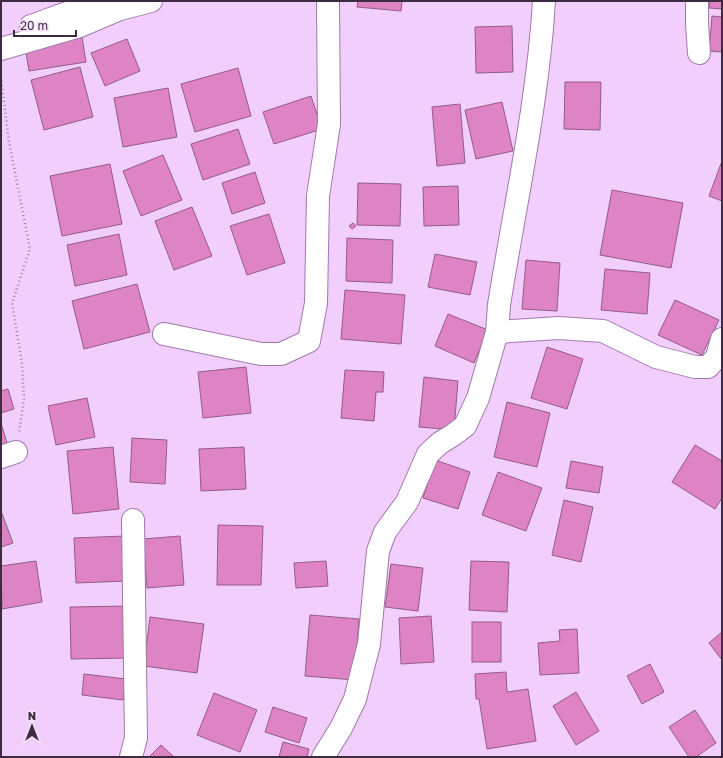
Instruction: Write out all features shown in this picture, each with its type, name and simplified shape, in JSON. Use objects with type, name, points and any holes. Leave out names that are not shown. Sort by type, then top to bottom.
[{"type":"street","points":[[1,49],[80,26],[120,9],[152,1]]},
{"type":"street","points":[[164,334],[261,354],[281,354],[309,341],[316,303],[318,196],[329,124],[328,1]]},
{"type":"street","points":[[323,757],[341,728],[355,700],[369,644],[378,551],[385,532],[407,502],[428,454],[440,443],[465,426],[478,398],[498,332],[499,305],[529,133],[543,24],[544,1]]},
{"type":"street","points":[[697,1],[699,53]]},
{"type":"street","points":[[1,34],[42,23],[73,11],[95,5],[108,4],[120,9]]},
{"type":"street","points":[[498,332],[559,328],[603,331],[656,357],[695,367],[708,366],[718,357],[722,339]]},
{"type":"street","points":[[131,757],[136,738],[133,520]]},
{"type":"path","points":[[1,77],[9,142],[30,249],[12,303],[22,364],[24,399],[8,455]]},
{"type":"building","points":[[358,1],[402,1],[401,11],[357,7]]},
{"type":"building","points":[[710,1],[722,1],[722,9],[709,8]]},
{"type":"building","points":[[712,16],[722,17],[722,52],[709,51]]},
{"type":"building","points":[[512,26],[513,72],[476,73],[475,27]]},
{"type":"building","points":[[82,37],[86,62],[29,71],[25,46]]},
{"type":"building","points":[[127,39],[140,71],[105,86],[91,53]]},
{"type":"building","points":[[80,67],[93,117],[44,130],[31,80]]},
{"type":"building","points":[[238,68],[251,116],[195,132],[181,84]]},
{"type":"building","points":[[565,82],[601,82],[600,130],[564,129]]},
{"type":"building","points":[[168,88],[177,137],[123,147],[114,98]]},
{"type":"building","points":[[311,96],[322,129],[274,144],[263,112]]},
{"type":"building","points":[[502,102],[513,151],[476,159],[465,110]]},
{"type":"building","points":[[460,104],[465,163],[437,166],[432,107]]},
{"type":"building","points":[[238,129],[250,164],[203,180],[191,144]]},
{"type":"building","points":[[163,155],[182,200],[141,216],[123,171]]},
{"type":"building","points":[[722,161],[722,201],[709,196]]},
{"type":"building","points":[[110,164],[122,224],[62,236],[50,176]]},
{"type":"building","points":[[255,172],[265,203],[232,214],[222,183]]},
{"type":"building","points":[[358,183],[401,184],[400,226],[357,225]]},
{"type":"building","points":[[458,186],[459,225],[424,226],[423,187]]},
{"type":"building","points":[[612,190],[683,203],[671,268],[600,255]]},
{"type":"building","points":[[192,207],[212,256],[174,270],[155,221]]},
{"type":"building","points":[[269,214],[285,263],[247,275],[230,226]]},
{"type":"building","points":[[353,223],[356,226],[352,229],[349,226]]},
{"type":"building","points":[[119,234],[127,275],[75,286],[67,245]]},
{"type":"building","points":[[347,238],[393,240],[392,283],[346,281]]},
{"type":"building","points":[[435,254],[477,262],[470,295],[428,287]]},
{"type":"building","points":[[526,260],[560,263],[557,311],[522,309]]},
{"type":"building","points":[[605,269],[650,273],[647,314],[601,310]]},
{"type":"building","points":[[137,284],[150,332],[84,349],[72,301]]},
{"type":"building","points":[[345,290],[405,295],[401,344],[341,339]]},
{"type":"building","points":[[675,300],[719,320],[702,355],[658,335]]},
{"type":"building","points":[[448,314],[488,330],[474,363],[435,346]]},
{"type":"building","points":[[547,347],[583,359],[567,409],[531,398]]},
{"type":"building","points":[[246,367],[251,413],[203,418],[198,372]]},
{"type":"building","points":[[345,370],[384,372],[383,392],[376,392],[374,421],[341,418]]},
{"type":"building","points":[[424,377],[458,381],[454,430],[419,427]]},
{"type":"building","points":[[8,389],[14,409],[1,413],[1,391]]},
{"type":"building","points":[[87,398],[95,437],[56,445],[48,406]]},
{"type":"building","points":[[507,402],[550,413],[537,467],[494,457]]},
{"type":"building","points":[[1,423],[7,443],[1,445]]},
{"type":"building","points":[[132,438],[167,440],[165,484],[130,482]]},
{"type":"building","points":[[695,445],[722,461],[722,498],[715,509],[672,482]]},
{"type":"building","points":[[113,447],[119,509],[73,514],[67,451]]},
{"type":"building","points":[[244,447],[246,489],[201,491],[199,449]]},
{"type":"building","points":[[435,460],[470,472],[458,509],[423,498]]},
{"type":"building","points":[[571,461],[603,467],[599,493],[566,488]]},
{"type":"building","points":[[498,472],[542,488],[526,531],[482,515]]},
{"type":"building","points":[[564,500],[593,507],[581,562],[552,555]]},
{"type":"building","points":[[1,511],[13,543],[1,547]]},
{"type":"building","points":[[218,525],[263,526],[261,585],[217,585]]},
{"type":"building","points":[[125,536],[126,581],[76,583],[74,538]]},
{"type":"building","points":[[180,536],[184,585],[147,588],[143,539]]},
{"type":"building","points":[[36,561],[42,602],[2,609],[1,566]]},
{"type":"building","points":[[326,561],[328,586],[296,588],[294,563]]},
{"type":"building","points":[[471,561],[509,562],[507,612],[469,610]]},
{"type":"building","points":[[391,564],[423,568],[418,611],[385,607]]},
{"type":"building","points":[[128,606],[129,658],[71,659],[70,607]]},
{"type":"building","points":[[310,615],[359,619],[355,680],[305,676]]},
{"type":"building","points":[[431,616],[434,662],[401,664],[399,618]]},
{"type":"building","points":[[150,617],[204,624],[197,673],[144,666]]},
{"type":"building","points":[[472,622],[501,622],[501,662],[472,662]]},
{"type":"building","points":[[577,629],[579,673],[540,675],[538,643],[560,641],[559,630]]},
{"type":"building","points":[[722,632],[722,660],[709,643]]},
{"type":"building","points":[[650,664],[664,692],[642,704],[627,676]]},
{"type":"building","points":[[506,672],[507,692],[528,689],[536,741],[487,749],[479,699],[476,699],[475,674]]},
{"type":"building","points":[[84,674],[126,679],[123,700],[82,695]]},
{"type":"building","points":[[576,692],[599,731],[576,745],[553,706]]},
{"type":"building","points":[[214,693],[257,710],[240,752],[197,735]]},
{"type":"building","points":[[273,707],[307,718],[299,743],[265,732]]},
{"type":"building","points":[[695,710],[716,743],[696,757],[689,757],[669,727]]},
{"type":"building","points":[[283,742],[309,749],[307,757],[279,757]]},
{"type":"building","points":[[161,745],[174,757],[149,757]]}]
